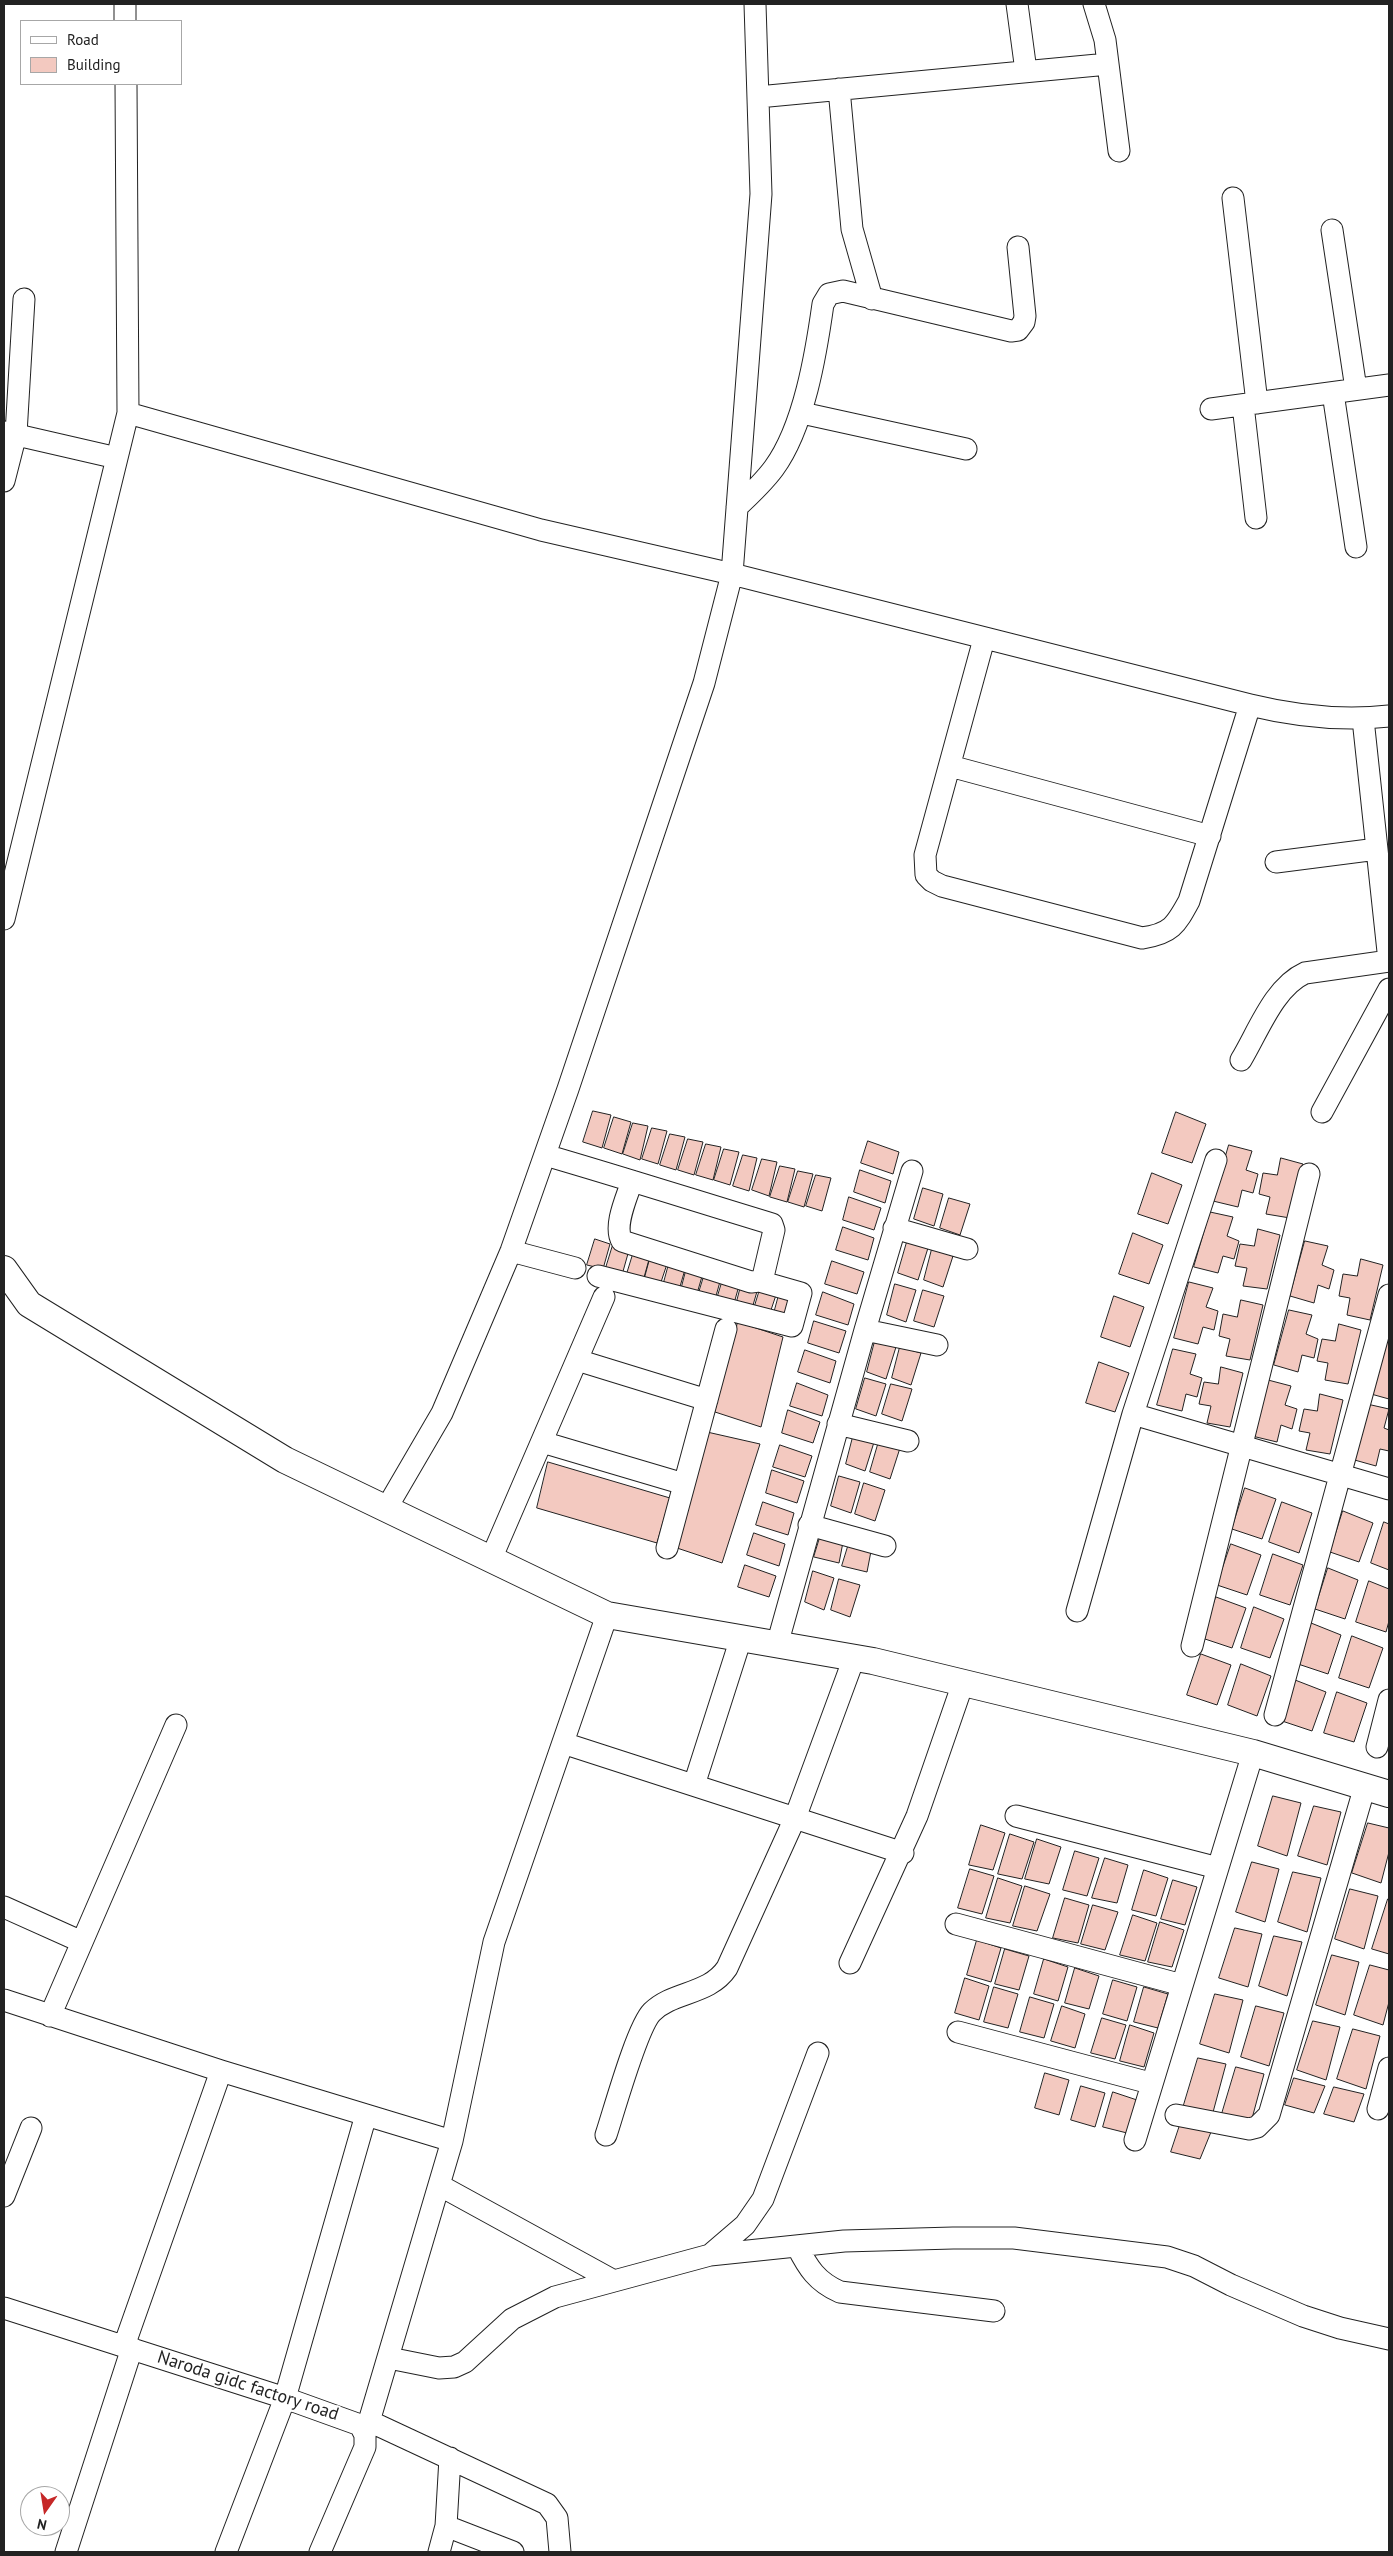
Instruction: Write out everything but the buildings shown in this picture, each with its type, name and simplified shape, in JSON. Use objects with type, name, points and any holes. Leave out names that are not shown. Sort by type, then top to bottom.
[{"type":"street","points":[[125,4],[126,20]]},
{"type":"street","points":[[386,1509],[442,1413],[511,1251],[704,683],[732,574],[761,194],[755,4]]},
{"type":"street","points":[[1016,4],[1026,71]]},
{"type":"street","points":[[1094,4],[1105,40],[1119,151]]},
{"type":"street","points":[[758,97],[1108,64]]},
{"type":"street","points":[[4,919],[10,869],[128,414],[126,85]]},
{"type":"street","points":[[839,89],[852,229],[872,298]]},
{"type":"street","points":[[1233,198],[1250,404],[1256,518]]},
{"type":"street","points":[[1332,230],[1356,390]]},
{"type":"street","points":[[737,507],[761,484],[776,466],[802,413],[826,298],[834,292],[843,292],[1011,331],[1018,330],[1024,322],[1025,316],[1018,247]]},
{"type":"street","points":[[4,481],[24,299]]},
{"type":"street","points":[[1211,409],[1389,385]]},
{"type":"street","points":[[1333,393],[1356,548]]},
{"type":"street","points":[[802,413],[966,449]]},
{"type":"street","points":[[128,414],[541,530],[732,574],[1250,706],[1305,715],[1363,719],[1389,716]]},
{"type":"street","points":[[10,433],[117,458]]},
{"type":"street","points":[[984,639],[925,855],[926,875],[932,881],[942,886],[1142,938],[1168,932],[1178,922],[1189,900],[1250,706]]},
{"type":"street","points":[[1241,1060],[1272,1007],[1293,978],[1305,973],[1389,961],[1363,719]]},
{"type":"street","points":[[950,766],[1210,836]]},
{"type":"street","points":[[1276,862],[1377,849]]},
{"type":"street","points":[[1322,1112],[1389,989]]},
{"type":"street","points":[[545,1155],[772,1224],[774,1230],[773,1239],[763,1277],[759,1281]]},
{"type":"street","points":[[1077,1611],[1133,1414],[1216,1160]]},
{"type":"street","points":[[777,1645],[809,1525],[912,1171]]},
{"type":"street","points":[[1192,1646],[1309,1174]]},
{"type":"street","points":[[598,1276],[792,1326],[801,1293],[759,1281],[751,1282],[622,1241],[618,1235],[619,1226],[632,1181]]},
{"type":"street","points":[[894,1228],[967,1249]]},
{"type":"street","points":[[511,1251],[575,1268]]},
{"type":"street","points":[[4,1269],[29,1304],[285,1460],[608,1615],[854,1658],[1253,1753],[1377,1790],[1269,2115],[1257,2127],[1249,2129],[1176,2115]]},
{"type":"street","points":[[1275,1715],[1389,1295]]},
{"type":"street","points":[[491,1559],[604,1297]]},
{"type":"street","points":[[666,1548],[726,1329]]},
{"type":"street","points":[[865,1330],[937,1346]]},
{"type":"street","points":[[577,1360],[707,1400]]},
{"type":"street","points":[[1133,1414],[1389,1489]]},
{"type":"street","points":[[838,1424],[908,1441]]},
{"type":"street","points":[[542,1442],[684,1484]]},
{"type":"street","points":[[809,1525],[885,1546]]},
{"type":"street","points":[[320,2552],[365,2447],[367,2428],[452,2141],[494,1942],[608,1615]]},
{"type":"street","points":[[694,1785],[741,1638]]},
{"type":"street","points":[[606,2135],[646,2021],[658,2008],[720,1978],[727,1968],[795,1818],[854,1658]]},
{"type":"street","points":[[850,1963],[902,1852],[963,1683]]},
{"type":"street","points":[[1377,1747],[1389,1700]]},
{"type":"street","points":[[50,2016],[176,1725]]},
{"type":"street","points":[[563,1743],[902,1852]]},
{"type":"street","points":[[1135,2140],[1150,2084],[1253,1753]]},
{"type":"street","points":[[1016,1816],[1218,1868]]},
{"type":"street","points":[[4,1907],[82,1942]]},
{"type":"street","points":[[956,1924],[1182,1985]]},
{"type":"street","points":[[4,2000],[221,2071],[452,2141]]},
{"type":"street","points":[[958,2032],[1150,2084]]},
{"type":"street","points":[[710,2255],[745,2225],[763,2199],[818,2053]]},
{"type":"street","points":[[1378,2109],[1389,2068]]},
{"type":"street","points":[[66,2552],[128,2347],[221,2071]]},
{"type":"street","points":[[226,2552],[285,2398],[366,2115]]},
{"type":"street","points":[[4,2196],[30,2128]]},
{"type":"street","points":[[439,2185],[614,2281]]},
{"type":"street","points":[[389,2358],[439,2368],[454,2368],[465,2362],[512,2319],[555,2297],[710,2255],[844,2242],[1014,2238],[1166,2257],[1194,2266],[1249,2293],[1340,2328],[1389,2339]]},
{"type":"street","points":[[797,2246],[809,2269],[818,2280],[840,2292],[994,2311]]},
{"type":"street","name":"Naroda gidc factory road","points":[[4,2308],[285,2398],[350,2420],[360,2426],[450,2458],[548,2504],[557,2518],[560,2552]]},
{"type":"street","points":[[439,2552],[446,2526],[450,2458]]},
{"type":"street","points":[[446,2526],[514,2552]]}]
